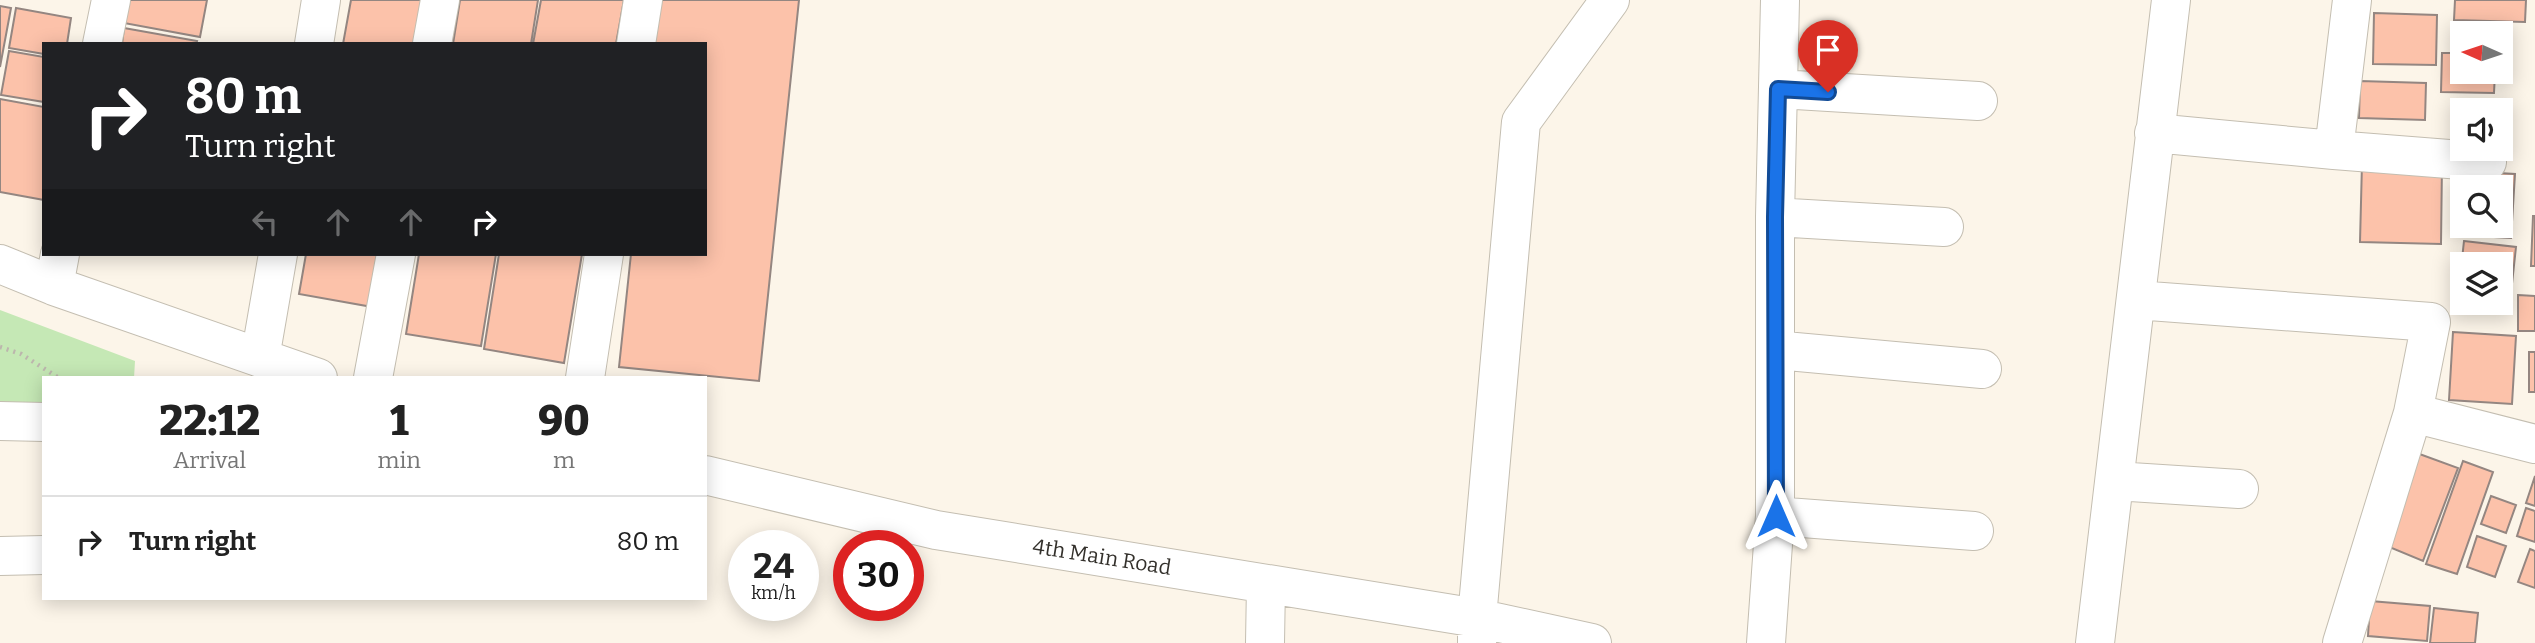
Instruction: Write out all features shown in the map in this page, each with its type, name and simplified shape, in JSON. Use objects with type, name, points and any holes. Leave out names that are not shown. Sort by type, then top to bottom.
[{"type":"street","points":[[102,42],[111,0]]},
{"type":"street","points":[[314,42],[321,0]]},
{"type":"street","points":[[432,42],[440,0]]},
{"type":"street","points":[[636,42],[643,0]]},
{"type":"street","points":[[1477,630],[1521,122],[1610,0]]},
{"type":"street","points":[[1766,643],[1776,516],[1775,217],[1780,0]]},
{"type":"street","points":[[2095,643],[2171,0]]},
{"type":"street","points":[[2334,150],[2352,0]]},
{"type":"street","points":[[1778,89],[1978,101]]},
{"type":"street","points":[[2154,133],[2487,162]]},
{"type":"street","points":[[1775,217],[1944,227]]},
{"type":"street","points":[[260,358],[278,256]]},
{"type":"street","points":[[373,376],[396,256]]},
{"type":"street","points":[[585,376],[604,256]]},
{"type":"street","points":[[0,264],[57,270],[260,358],[312,376]]},
{"type":"street","points":[[2136,300],[2431,322],[2413,413],[2342,643]]},
{"type":"street","points":[[1776,350],[1982,369]]},
{"type":"street","points":[[2413,413],[2535,444]]},
{"type":"street","points":[[0,421],[42,422]]},
{"type":"street","name":"4th Main Road","points":[[707,475],[936,530],[1266,583],[1477,630],[1592,643]]},
{"type":"street","points":[[2115,481],[2239,489]]},
{"type":"street","points":[[1776,516],[1974,531]]},
{"type":"street","points":[[0,556],[42,555]]},
{"type":"street","points":[[1265,643],[1266,583]]},
{"type":"path","points":[[0,347],[21,354],[56,376]]},
{"type":"green space","points":[[0,310],[135,361],[134,376],[42,376],[42,407],[0,409]]},
{"type":"building","points":[[129,0],[207,0],[200,37],[124,23]]},
{"type":"building","points":[[351,0],[433,0],[426,42],[343,42]]},
{"type":"building","points":[[460,0],[538,0],[531,42],[453,42]]},
{"type":"building","points":[[541,0],[624,0],[616,42],[533,42]]},
{"type":"building","points":[[658,0],[799,0],[759,381],[619,367],[631,256],[707,256],[707,42],[653,42]]},
{"type":"building","points":[[2455,0],[2526,0],[2525,22],[2454,20]]},
{"type":"building","points":[[0,6],[11,8],[0,67]]},
{"type":"building","points":[[16,8],[71,18],[67,42],[42,42],[42,54],[9,48]]},
{"type":"building","points":[[2374,13],[2437,15],[2436,65],[2373,64]]},
{"type":"building","points":[[124,28],[197,41],[197,42],[122,42]]},
{"type":"building","points":[[9,51],[42,57],[42,102],[1,95]]},
{"type":"building","points":[[2442,53],[2450,53],[2450,84],[2494,84],[2494,93],[2441,92]]},
{"type":"building","points":[[2360,81],[2426,83],[2425,120],[2359,118]]},
{"type":"building","points":[[0,99],[42,107],[42,200],[0,192]]},
{"type":"building","points":[[2362,163],[2442,164],[2441,244],[2360,242]]},
{"type":"building","points":[[2462,171],[2515,174],[2513,206],[2513,175],[2462,175]]},
{"type":"building","points":[[2533,216],[2535,266],[2531,266]]},
{"type":"building","points":[[2464,241],[2516,247],[2513,274],[2513,252],[2463,252]]},
{"type":"building","points":[[306,256],[388,256],[378,308],[299,294]]},
{"type":"building","points":[[419,256],[496,256],[481,346],[406,334]]},
{"type":"building","points":[[499,256],[582,256],[564,363],[484,349]]},
{"type":"building","points":[[2518,295],[2535,296],[2535,331],[2518,331]]},
{"type":"building","points":[[2453,332],[2516,336],[2512,404],[2449,400]]},
{"type":"building","points":[[2529,352],[2535,352],[2535,392],[2529,392]]},
{"type":"building","points":[[2414,452],[2458,468],[2423,561],[2382,544]]},
{"type":"building","points":[[2463,461],[2493,472],[2457,574],[2426,564]]},
{"type":"building","points":[[2535,476],[2535,506],[2526,503]]},
{"type":"building","points":[[2491,496],[2516,505],[2506,533],[2481,524]]},
{"type":"building","points":[[2526,508],[2535,511],[2535,542],[2517,536]]},
{"type":"building","points":[[2477,536],[2506,546],[2495,577],[2467,567]]},
{"type":"building","points":[[2530,549],[2535,551],[2535,588],[2518,582]]},
{"type":"building","points":[[2370,601],[2430,606],[2427,641],[2368,636]]},
{"type":"building","points":[[2434,608],[2478,613],[2475,643],[2430,643]]},
{"type":"route","points":[[1776,516],[1775,217],[1778,89],[1828,92]]}]
